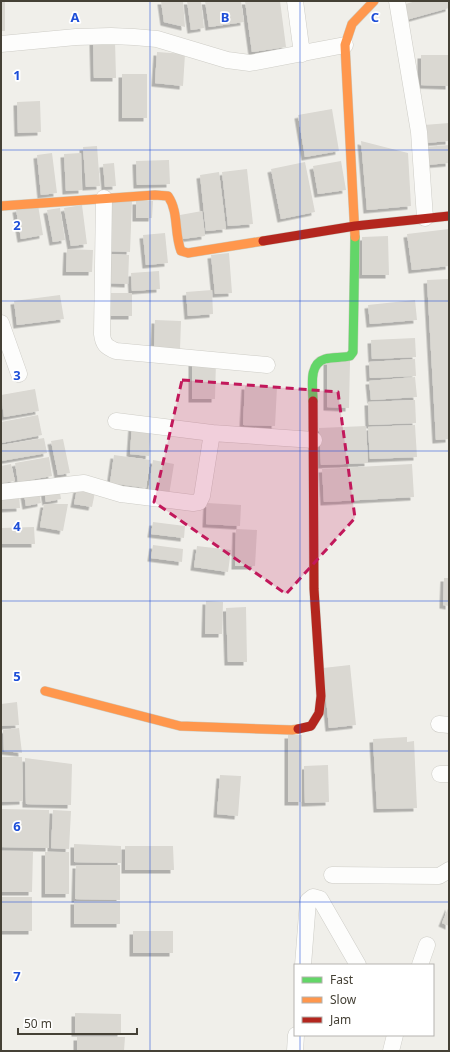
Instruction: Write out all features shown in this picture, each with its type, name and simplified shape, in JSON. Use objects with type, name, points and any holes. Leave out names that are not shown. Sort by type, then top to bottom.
[{"type":"street","points":[[295,1],[302,54]]},
{"type":"street","points":[[45,691],[180,726],[292,730],[311,726],[320,714],[321,696],[314,614],[313,568],[313,370],[318,362],[324,358],[346,358],[353,352],[355,226],[345,45],[352,24],[374,1]]},
{"type":"street","points":[[397,1],[419,132],[425,218]]},
{"type":"street","points":[[1,44],[76,37],[111,36],[157,39],[228,60],[250,63],[345,45]]},
{"type":"street","points":[[1,206],[104,198],[168,196],[173,201],[177,243],[181,251],[188,253],[355,226],[449,216]]},
{"type":"street","points":[[104,198],[102,334],[103,342],[106,347],[116,351],[267,364]]},
{"type":"street","points":[[1,323],[19,374]]},
{"type":"street","points":[[116,421],[212,433],[314,440]]},
{"type":"street","points":[[1,492],[84,483],[121,494],[193,503],[199,502],[202,496],[212,433]]},
{"type":"street","points":[[332,874],[439,876],[449,870]]},
{"type":"street","points":[[303,964],[308,901],[313,897],[320,899],[357,964]]},
{"type":"street","points":[[420,964],[427,945]]},
{"type":"street","points":[[295,1051],[296,1036]]},
{"type":"street","points":[[391,1051],[395,1036]]},
{"type":"highlighted area","points":[[182,380],[338,392],[355,518],[286,594],[154,502]]},
{"type":"building","points":[[1,1],[5,1],[5,31],[1,31]]},
{"type":"building","points":[[161,1],[183,1],[185,27],[164,22]]},
{"type":"building","points":[[187,1],[201,1],[204,28],[191,30]]},
{"type":"building","points":[[205,1],[241,1],[244,22],[209,27]]},
{"type":"building","points":[[245,1],[280,1],[286,47],[252,52]]},
{"type":"building","points":[[416,1],[449,1],[449,8],[406,20],[402,5]]},
{"type":"building","points":[[115,40],[116,78],[94,78],[93,41]]},
{"type":"building","points":[[157,52],[185,54],[183,86],[155,83]]},
{"type":"building","points":[[421,55],[449,55],[449,86],[421,85]]},
{"type":"building","points":[[122,74],[147,74],[147,118],[122,118]]},
{"type":"building","points":[[40,101],[41,132],[18,133],[17,102]]},
{"type":"building","points":[[332,109],[339,151],[305,157],[298,115]]},
{"type":"building","points":[[449,123],[449,141],[425,143],[424,125]]},
{"type":"building","points":[[361,141],[408,153],[411,206],[367,210]]},
{"type":"building","points":[[449,145],[449,163],[426,165],[425,147]]},
{"type":"building","points":[[97,146],[100,186],[86,187],[83,147]]},
{"type":"building","points":[[52,153],[57,193],[41,195],[37,155]]},
{"type":"building","points":[[81,153],[82,190],[66,191],[64,154]]},
{"type":"building","points":[[169,160],[170,184],[137,185],[136,161]]},
{"type":"building","points":[[341,161],[346,190],[318,194],[313,166]]},
{"type":"building","points":[[305,162],[315,212],[281,219],[271,169]]},
{"type":"building","points":[[114,163],[116,186],[105,187],[103,164]]},
{"type":"building","points":[[247,169],[253,224],[228,226],[222,172]]},
{"type":"building","points":[[219,172],[226,229],[206,231],[200,175]]},
{"type":"building","points":[[110,200],[132,201],[130,252],[108,251]]},
{"type":"building","points":[[136,201],[153,201],[152,218],[136,218]]},
{"type":"building","points":[[38,205],[43,235],[21,239],[16,209]]},
{"type":"building","points":[[82,205],[87,244],[71,246],[64,208]]},
{"type":"building","points":[[60,208],[65,240],[53,242],[47,210]]},
{"type":"building","points":[[202,211],[205,236],[182,239],[180,215]]},
{"type":"building","points":[[449,229],[449,266],[412,270],[407,234]]},
{"type":"building","points":[[165,233],[168,263],[146,265],[143,235]]},
{"type":"building","points":[[388,236],[389,275],[362,275],[362,237]]},
{"type":"building","points":[[67,249],[93,250],[92,272],[66,272]]},
{"type":"building","points":[[229,253],[232,293],[215,294],[211,255]]},
{"type":"building","points":[[109,254],[129,255],[128,284],[107,283]]},
{"type":"building","points":[[159,271],[160,289],[132,291],[131,273]]},
{"type":"building","points":[[449,279],[449,439],[436,440],[427,280]]},
{"type":"building","points":[[212,290],[213,314],[188,316],[186,292]]},
{"type":"building","points":[[108,293],[132,293],[132,316],[108,316]]},
{"type":"building","points":[[60,295],[64,319],[17,325],[14,301]]},
{"type":"building","points":[[415,300],[417,320],[370,324],[368,305]]},
{"type":"building","points":[[155,320],[181,321],[180,350],[154,349]]},
{"type":"building","points":[[415,338],[416,357],[372,359],[371,340]]},
{"type":"building","points":[[415,359],[416,376],[370,378],[369,362]]},
{"type":"building","points":[[192,361],[216,361],[215,399],[192,399]]},
{"type":"building","points":[[327,361],[350,361],[349,408],[327,407]]},
{"type":"building","points":[[415,377],[417,397],[371,400],[369,381]]},
{"type":"building","points":[[245,386],[277,387],[275,426],[243,425]]},
{"type":"building","points":[[35,389],[39,411],[4,417],[1,395]]},
{"type":"building","points":[[415,400],[416,423],[369,425],[368,402]]},
{"type":"building","points":[[38,415],[42,435],[1,443],[1,422]]},
{"type":"building","points":[[132,425],[151,427],[149,456],[130,454]]},
{"type":"building","points":[[415,425],[417,457],[370,459],[368,427]]},
{"type":"building","points":[[366,426],[368,463],[321,465],[319,428]]},
{"type":"building","points":[[44,438],[47,453],[1,461],[1,445]]},
{"type":"building","points":[[63,439],[70,473],[58,475],[51,441]]},
{"type":"building","points":[[114,455],[150,460],[146,488],[110,483]]},
{"type":"building","points":[[49,457],[52,476],[18,482],[15,463]]},
{"type":"building","points":[[153,460],[174,464],[169,495],[148,492]]},
{"type":"building","points":[[11,464],[15,481],[1,483],[1,466]]},
{"type":"building","points":[[412,464],[414,497],[324,502],[322,469]]},
{"type":"building","points":[[59,487],[61,499],[46,502],[44,490]]},
{"type":"building","points":[[77,489],[95,492],[92,507],[74,504]]},
{"type":"building","points":[[39,491],[41,503],[26,506],[24,494]]},
{"type":"building","points":[[19,494],[20,508],[1,509],[1,495]]},
{"type":"building","points":[[207,503],[241,505],[240,526],[206,524]]},
{"type":"building","points":[[44,504],[68,504],[63,531],[40,527]]},
{"type":"building","points":[[153,522],[185,526],[184,538],[151,534]]},
{"type":"building","points":[[34,527],[35,544],[1,544],[1,528]]},
{"type":"building","points":[[236,529],[257,530],[255,566],[235,566]]},
{"type":"building","points":[[153,545],[183,549],[182,562],[151,558]]},
{"type":"building","points":[[197,546],[231,550],[228,572],[194,567]]},
{"type":"building","points":[[444,578],[449,578],[449,606],[443,605]]},
{"type":"building","points":[[206,601],[223,602],[222,634],[205,634]]},
{"type":"building","points":[[246,607],[247,662],[228,662],[226,608]]},
{"type":"building","points":[[350,665],[356,725],[329,728],[323,668]]},
{"type":"building","points":[[17,702],[19,725],[1,726],[1,704]]},
{"type":"building","points":[[19,728],[22,753],[4,751],[3,730]]},
{"type":"building","points":[[288,735],[302,735],[302,802],[288,802]]},
{"type":"building","points":[[407,737],[407,742],[414,741],[417,808],[377,809],[373,739]]},
{"type":"building","points":[[1,757],[22,757],[23,801],[1,802]]},
{"type":"building","points":[[25,758],[72,764],[71,805],[26,804]]},
{"type":"building","points":[[328,765],[329,802],[305,803],[304,766]]},
{"type":"building","points":[[220,775],[241,776],[238,816],[217,814]]},
{"type":"building","points":[[1,809],[49,810],[49,848],[1,847]]},
{"type":"building","points":[[53,810],[71,811],[69,849],[51,848]]},
{"type":"building","points":[[74,844],[121,846],[121,863],[74,862]]},
{"type":"building","points":[[125,846],[173,846],[174,870],[125,870]]},
{"type":"building","points":[[1,851],[33,851],[32,892],[1,892]]},
{"type":"building","points":[[45,852],[69,852],[69,894],[45,894]]},
{"type":"building","points":[[76,865],[120,865],[120,900],[75,899]]},
{"type":"building","points":[[1,897],[32,897],[32,931],[1,931]]},
{"type":"building","points":[[74,901],[120,901],[120,924],[74,924]]},
{"type":"building","points":[[449,906],[449,926],[442,923]]},
{"type":"building","points":[[133,931],[173,931],[173,953],[133,953]]},
{"type":"building","points":[[75,1013],[121,1014],[121,1033],[75,1033]]},
{"type":"building","points":[[77,1037],[125,1037],[124,1051],[77,1051]]},
{"type":"traffic: fast","points":[[313,401],[312,383],[316,366],[325,359],[350,356],[353,352],[355,237]]},
{"type":"traffic: slow","points":[[355,237],[345,45],[352,24],[374,1]]},
{"type":"traffic: slow","points":[[1,206],[155,195],[168,196],[174,209],[181,251],[188,253],[263,241]]},
{"type":"traffic: slow","points":[[45,691],[180,726],[298,729]]},
{"type":"traffic: jam","points":[[263,241],[355,226],[449,216]]},
{"type":"traffic: jam","points":[[298,729],[311,726],[319,713],[321,696],[314,589],[313,401]]}]
